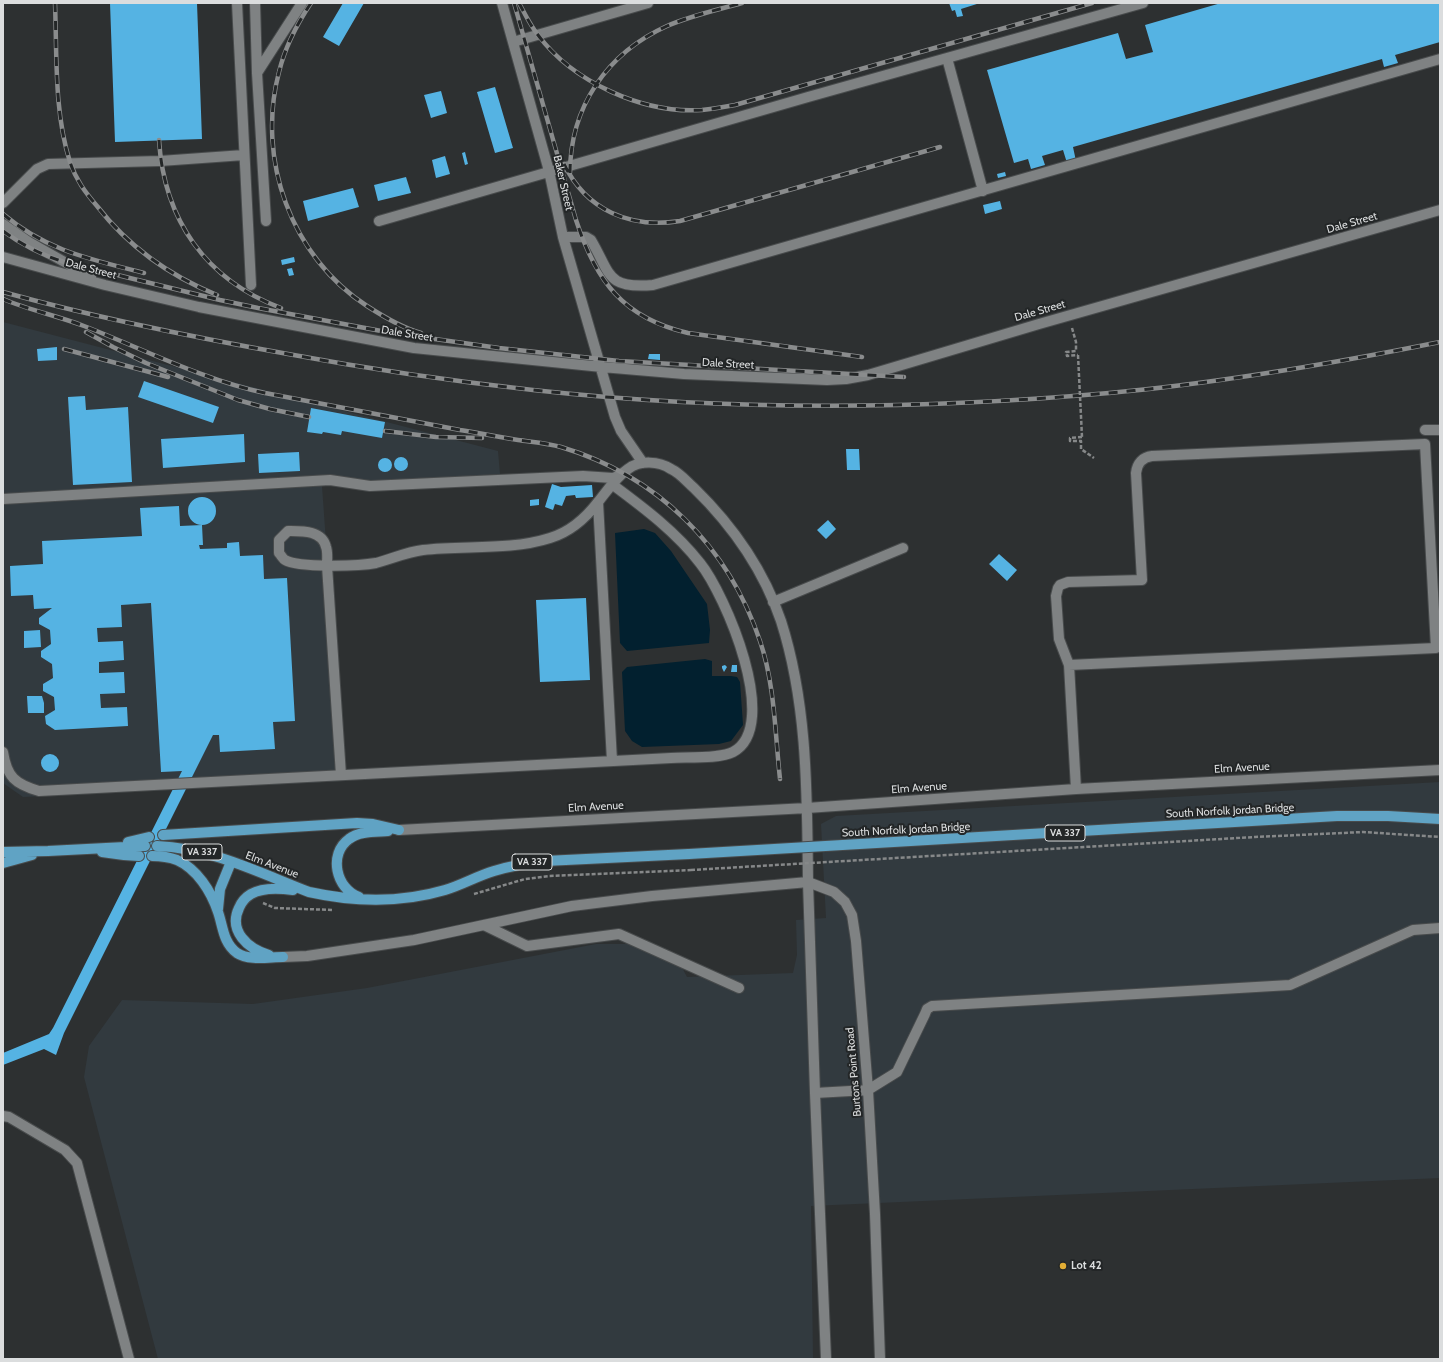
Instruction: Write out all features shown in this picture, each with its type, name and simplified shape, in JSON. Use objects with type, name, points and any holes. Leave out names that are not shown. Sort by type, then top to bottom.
[{"type":"main road","name":"South Norfolk Jordan Bridge","points":[[379,900],[431,894],[446,890],[493,871],[528,863],[545,861],[1032,835],[1337,816],[1388,816],[1440,819]]},
{"type":"main road","points":[[163,835],[357,823],[373,824],[399,830]]},
{"type":"main road","points":[[367,900],[349,892],[340,880],[337,864],[340,850],[348,840],[361,834],[399,830]]},
{"type":"main road","points":[[3,852],[106,848],[147,841]]},
{"type":"main road","name":"Elm Avenue","points":[[157,846],[191,849],[210,854],[309,892],[325,896],[379,900]]},
{"type":"main road","points":[[80,849],[124,856],[140,856]]},
{"type":"main road","points":[[3,863],[48,851]]},
{"type":"main road","points":[[152,856],[166,857],[176,860],[192,871],[208,890],[218,913],[222,931],[226,940],[238,953],[251,957],[283,956]]},
{"type":"main road","points":[[218,913],[220,890],[231,862]]},
{"type":"main road","points":[[283,956],[260,952],[246,943],[238,931],[236,924],[240,905],[247,897],[260,890],[278,889],[309,892]]},
{"type":"street","points":[[237,3],[251,285]]},
{"type":"street","points":[[255,3],[257,73],[266,221]]},
{"type":"street","points":[[257,73],[302,3]]},
{"type":"street","name":"Baker Street","points":[[502,3],[549,172],[563,237],[602,367],[615,417],[620,428],[643,463]]},
{"type":"street","points":[[513,42],[648,3]]},
{"type":"street","points":[[379,221],[1143,3]]},
{"type":"street","points":[[947,58],[983,191]]},
{"type":"street","points":[[563,237],[586,237],[591,240],[611,276],[616,281],[624,285],[632,286],[653,285],[1440,59]]},
{"type":"street","points":[[3,203],[38,169],[48,164],[244,155]]},
{"type":"street","name":"Dale Street","points":[[3,257],[104,285],[199,307],[414,348],[684,374],[792,379],[846,379],[859,377],[1025,328],[1440,210]]},
{"type":"street","points":[[3,224],[29,242],[104,285]]},
{"type":"street","points":[[1425,430],[1440,430]]},
{"type":"street","points":[[1069,665],[1436,648],[1437,596],[1425,444],[1147,457],[1140,463],[1136,473],[1142,580],[1068,582],[1060,585],[1056,596],[1059,640],[1069,665],[1076,789]]},
{"type":"street","points":[[3,499],[330,480],[370,486],[583,476],[613,478],[620,475],[632,466],[643,463],[655,463],[670,468],[704,498],[722,517],[742,543],[759,573],[773,602],[780,621],[794,671],[801,726],[807,808],[808,882],[826,1359]]},
{"type":"street","points":[[341,775],[327,566],[326,547],[322,537],[313,533],[288,531],[279,540],[279,553],[285,560],[309,565],[327,566],[375,563],[405,553],[423,550],[532,543],[550,538],[576,525],[588,515],[620,475]]},
{"type":"street","points":[[3,752],[7,770],[12,778],[18,784],[39,791],[724,755],[734,751],[741,746],[747,737],[753,714],[749,677],[741,646],[727,609],[713,582],[701,564],[668,528],[653,514],[613,485]]},
{"type":"street","points":[[598,502],[612,761]]},
{"type":"street","points":[[773,602],[903,548]]},
{"type":"street","name":"Elm Avenue","points":[[399,830],[807,808],[1076,789],[1440,770]]},
{"type":"street","points":[[283,956],[307,956],[414,940],[572,906],[652,896],[808,882]]},
{"type":"street","name":"Burtons Point Road","points":[[808,882],[834,892],[845,902],[852,915],[856,941],[868,1090],[875,1214],[880,1359]]},
{"type":"street","points":[[484,925],[527,946],[619,934],[739,988]]},
{"type":"street","points":[[816,1093],[868,1090],[897,1072],[927,1009],[932,1006],[1290,985],[1413,930],[1440,928]]},
{"type":"street","points":[[3,1116],[9,1117],[65,1150],[77,1163],[129,1359]]},
{"type":"path","points":[[1076,342],[1076,352],[1066,352],[1067,356],[1078,355],[1082,437],[1070,438],[1070,441],[1081,441],[1081,449],[1094,458]]},
{"type":"path","points":[[691,870],[1356,833],[1440,837]]},
{"type":"shaded area","points":[[3,322],[498,451],[500,474],[322,486],[343,781],[23,797],[3,783]]},
{"type":"shaded area","points":[[1440,782],[1440,1178],[811,1206],[813,1359],[158,1359],[84,1077],[89,1046],[122,1000],[253,1004],[367,988],[596,944],[638,944],[677,958],[687,977],[793,973],[797,955],[796,920],[826,918],[821,824],[836,816]]},
{"type":"water","points":[[644,529],[655,533],[671,551],[707,604],[710,630],[709,643],[627,651],[620,643],[615,533]]},
{"type":"water","points":[[705,659],[712,661],[712,676],[737,677],[740,682],[743,725],[731,741],[719,744],[642,747],[632,741],[625,731],[622,672],[627,667]]},
{"type":"building","points":[[110,3],[197,3],[202,139],[115,142]]},
{"type":"building","points":[[343,3],[364,3],[339,46],[323,37]]},
{"type":"building","points":[[949,3],[980,3],[961,9],[963,16],[957,17],[955,10],[952,11]]},
{"type":"building","points":[[1221,3],[1440,3],[1440,42],[1395,55],[1398,63],[1384,67],[1382,59],[1073,147],[1076,161],[1067,163],[1063,150],[1042,156],[1045,165],[1031,169],[1028,159],[1014,163],[987,70],[1118,33],[1126,59],[1153,52],[1145,25]]},
{"type":"building","points":[[495,87],[513,148],[495,153],[477,92]]},
{"type":"building","points":[[441,91],[447,113],[431,118],[424,95]]},
{"type":"building","points":[[465,152],[468,164],[465,165],[462,153]]},
{"type":"building","points":[[445,156],[450,174],[436,178],[432,160]]},
{"type":"building","points":[[1005,172],[1006,176],[998,178],[997,174]]},
{"type":"building","points":[[406,177],[411,193],[378,201],[374,185]]},
{"type":"building","points":[[353,188],[359,207],[308,221],[303,201]]},
{"type":"building","points":[[1000,201],[1002,209],[985,214],[983,205]]},
{"type":"building","points":[[294,257],[295,262],[282,265],[281,260]]},
{"type":"building","points":[[292,268],[294,275],[289,276],[287,269]]},
{"type":"building","points":[[57,347],[57,360],[38,361],[37,349]]},
{"type":"building","points":[[649,354],[660,354],[660,360],[648,359]]},
{"type":"building","points":[[144,381],[219,407],[213,423],[138,397]]},
{"type":"building","points":[[85,396],[86,410],[128,407],[132,482],[73,485],[68,397]]},
{"type":"building","points":[[311,408],[385,422],[382,438],[342,431],[341,435],[323,432],[322,434],[307,432]]},
{"type":"building","points":[[244,434],[245,462],[163,468],[161,439]]},
{"type":"building","points":[[846,449],[859,449],[860,470],[847,470]]},
{"type":"building","points":[[299,452],[300,471],[259,473],[258,454]]},
{"type":"building","points":[[401,457],[406,459],[408,464],[406,469],[401,471],[396,469],[394,464],[396,459]]},
{"type":"building","points":[[385,458],[390,460],[392,465],[390,470],[385,472],[380,470],[378,465],[380,460]]},
{"type":"building","points":[[552,484],[561,487],[592,485],[593,497],[576,498],[575,495],[566,496],[562,506],[555,504],[553,510],[545,507]]},
{"type":"building","points":[[202,497],[212,501],[216,511],[212,521],[202,525],[192,521],[188,511],[192,501]]},
{"type":"building","points":[[539,499],[539,505],[530,506],[530,500]]},
{"type":"building","points":[[179,506],[180,526],[202,525],[203,545],[199,545],[200,549],[227,548],[227,543],[239,542],[240,556],[263,555],[264,579],[287,578],[295,721],[273,722],[275,749],[220,752],[219,735],[213,735],[64,1033],[56,1055],[44,1049],[3,1065],[3,1053],[49,1034],[53,1028],[182,771],[161,772],[151,603],[121,605],[122,627],[97,628],[98,642],[123,641],[124,660],[99,662],[99,673],[124,672],[125,693],[100,694],[101,708],[127,707],[128,726],[55,730],[46,724],[45,716],[55,710],[54,697],[43,691],[43,684],[53,678],[52,664],[41,657],[41,651],[51,644],[50,630],[39,624],[39,618],[52,608],[34,609],[33,595],[11,596],[10,566],[43,564],[42,541],[142,536],[140,508]]},
{"type":"building","points":[[828,520],[836,529],[826,539],[817,530]]},
{"type":"building","points":[[999,554],[1017,570],[1007,581],[989,564]]},
{"type":"building","points":[[586,598],[590,680],[540,682],[536,600]]},
{"type":"building","points":[[40,630],[41,647],[24,648],[24,631]]},
{"type":"building","points":[[725,665],[727,667],[724,672],[722,666]]},
{"type":"building","points":[[732,665],[737,665],[737,672],[731,672]]},
{"type":"building","points":[[27,696],[42,696],[44,713],[28,713]]},
{"type":"building","points":[[50,754],[56,757],[59,763],[56,769],[50,772],[44,769],[41,763],[44,757]]},
{"type":"railway","points":[[55,3],[57,84],[61,124],[70,162],[81,186],[109,221],[136,247],[183,279],[217,295]]},
{"type":"railway","points":[[311,3],[296,27],[288,45],[279,72],[273,105],[272,138],[277,171],[286,203],[300,233],[318,261],[340,285],[367,306],[387,318],[421,333]]},
{"type":"railway","points":[[514,3],[576,220],[593,261],[603,279],[615,294],[629,307],[646,318],[688,333],[862,357]]},
{"type":"railway","points":[[519,3],[535,31],[553,52],[570,67],[611,92],[656,107],[679,110],[714,109],[735,105],[1092,3]]},
{"type":"railway","points":[[570,173],[572,149],[577,126],[585,105],[596,85],[610,67],[627,51],[646,37],[667,26],[694,16],[742,3]]},
{"type":"railway","points":[[159,140],[163,169],[170,196],[180,221],[194,244],[211,264],[231,281],[254,296],[281,308]]},
{"type":"railway","points":[[564,164],[573,180],[584,193],[597,204],[612,213],[627,219],[662,223],[680,221],[940,147]]},
{"type":"railway","points":[[3,214],[19,227],[53,245],[87,258],[144,273]]},
{"type":"railway","points":[[3,231],[32,249],[64,262],[220,300],[392,333],[499,348],[619,361],[904,377]]},
{"type":"railway","points":[[3,292],[109,319],[180,334],[252,348],[410,374],[533,390],[605,397],[749,405],[821,406],[965,403],[1109,393],[1192,384],[1275,372],[1440,342]]},
{"type":"railway","points":[[3,299],[84,326],[196,372],[242,387],[265,393],[460,430],[561,447],[596,460],[629,476],[658,496],[685,519],[709,546],[729,575],[746,607],[760,641],[769,675],[774,710],[780,779]]},
{"type":"railway","points":[[86,332],[146,363],[238,400],[270,409],[309,417]]},
{"type":"railway","points":[[64,349],[168,377]]},
{"type":"railway","points":[[385,431],[436,437],[482,438]]},
{"type":"place","name":"Lot 42","points":[[1063,1266]]}]
